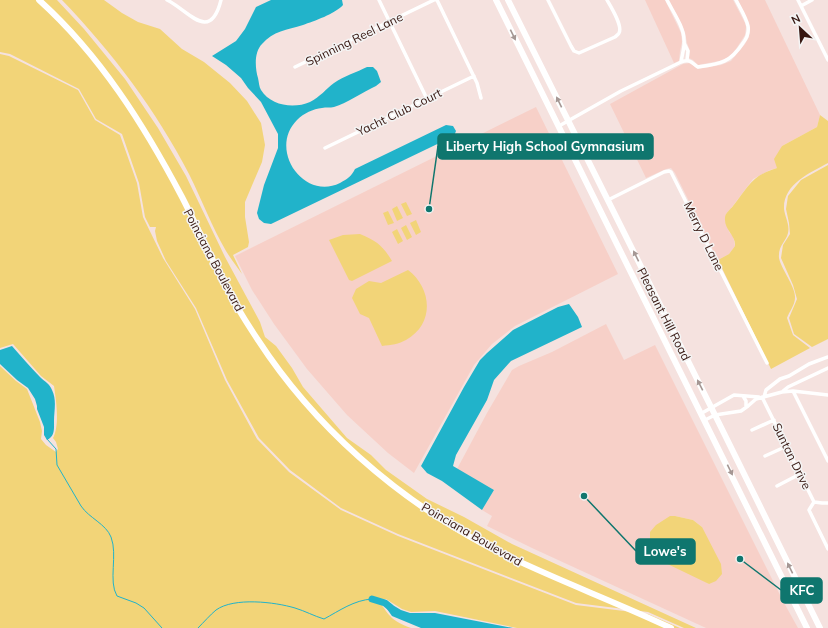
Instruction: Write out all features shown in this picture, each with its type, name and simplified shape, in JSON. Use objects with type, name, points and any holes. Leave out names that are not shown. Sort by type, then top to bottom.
[{"type":"main road","name":"Poinciana Boulevard","points":[[39,0],[79,40],[116,86],[148,135],[182,196],[225,286],[257,339],[282,374],[314,412],[348,447],[396,489],[444,521],[485,544],[530,567],[627,607],[671,628]]},
{"type":"main road","name":"Pleasant Hill Road","points":[[496,0],[702,413],[807,628]]},
{"type":"main road","name":"Pleasant Hill Road","points":[[508,0],[820,628]]},
{"type":"main road","points":[[590,188],[608,200]]},
{"type":"street","points":[[167,0],[178,5],[192,17],[201,21],[206,21],[216,16],[221,0]]},
{"type":"street","points":[[379,0],[427,99]]},
{"type":"street","points":[[436,0],[474,76],[481,98]]},
{"type":"street","name":"Spinning Reel Lane","points":[[295,68],[436,0]]},
{"type":"street","points":[[548,0],[570,46],[574,51],[579,53],[615,37],[619,33],[620,28],[607,0]]},
{"type":"street","points":[[667,0],[683,33],[684,43],[681,62]]},
{"type":"street","points":[[559,126],[621,91],[681,62],[687,60],[691,61],[698,67],[730,59],[738,51],[747,36],[748,27],[736,0]]},
{"type":"street","points":[[798,0],[828,60]]},
{"type":"street","points":[[801,6],[812,0]]},
{"type":"street","points":[[684,43],[688,51],[687,60]]},
{"type":"street","name":"Yacht Club Court","points":[[325,148],[474,76]]},
{"type":"street","name":"Merry D Lane","points":[[608,200],[664,172],[671,172],[767,363]]},
{"type":"street","points":[[763,397],[766,390],[780,379],[789,376],[809,364],[828,357]]},
{"type":"street","points":[[782,392],[788,387],[828,368]]},
{"type":"street","points":[[793,391],[826,451],[828,461]]},
{"type":"street","points":[[705,420],[715,415],[735,412],[746,408],[752,402],[763,397],[782,392],[793,391],[828,395]]},
{"type":"street","points":[[702,413],[734,395],[763,397]]},
{"type":"street","points":[[743,396],[746,401],[746,408]]},
{"type":"street","name":"Suntan Drive","points":[[763,397],[814,502],[822,504],[828,503]]},
{"type":"street","points":[[752,430],[774,420]]},
{"type":"street","points":[[766,456],[787,446]]},
{"type":"street","points":[[777,486],[800,474]]},
{"type":"street","points":[[814,502],[809,510],[828,549]]},
{"type":"shaded area","points":[[0,0],[57,0],[84,29],[125,79],[158,128],[186,176],[225,257],[260,322],[265,337],[276,346],[292,368],[303,387],[347,438],[371,455],[386,470],[427,499],[464,517],[512,544],[696,628],[684,628],[648,612],[576,603],[398,534],[341,508],[290,470],[259,438],[227,380],[196,308],[166,261],[157,241],[155,231],[156,227],[150,227],[145,217],[139,183],[122,134],[96,119],[79,89],[10,54],[0,52]]},
{"type":"shaded area","points":[[62,0],[104,0],[138,22],[160,29],[182,49],[204,62],[230,83],[247,101],[261,123],[265,145],[262,162],[245,202],[245,217],[249,242],[248,247],[233,255],[242,274],[226,251],[189,174],[162,127],[132,82],[98,40]]},
{"type":"shaded area","points":[[645,0],[665,0],[681,33],[682,42],[679,61],[674,63]]},
{"type":"shaded area","points":[[669,0],[733,0],[745,23],[745,35],[729,57],[719,61],[698,65],[689,58],[690,51],[685,32]]},
{"type":"shaded area","points":[[738,0],[765,0],[820,115],[817,127],[782,146],[777,168],[753,179],[726,214],[729,232],[733,236],[735,246],[729,254],[718,260],[675,173],[671,168],[646,178],[610,104],[683,64],[690,63],[698,69],[721,65],[731,61],[749,37],[750,28]]},
{"type":"shaded area","points":[[0,54],[9,56],[78,90],[95,120],[120,135],[137,183],[143,217],[163,258],[195,309],[225,380],[257,439],[289,472],[341,510],[398,536],[576,605],[648,614],[680,628],[517,628],[435,611],[411,612],[402,609],[386,599],[379,601],[389,615],[395,621],[411,628],[0,628],[0,366],[27,389],[40,422],[42,431],[41,439],[46,445],[56,452],[58,449],[53,438],[57,420],[54,386],[41,376],[13,344],[0,348]]},
{"type":"shaded area","points":[[536,107],[618,274],[515,326],[492,344],[474,365],[414,473],[388,453],[347,415],[307,369],[274,324],[252,290],[235,256]]},
{"type":"shaded area","points":[[820,115],[828,121],[828,163],[799,180],[788,193],[785,200],[784,209],[788,230],[779,254],[780,262],[795,294],[794,303],[787,318],[793,335],[810,348],[771,369],[718,260],[729,254],[735,246],[734,239],[726,226],[725,216],[751,182],[761,174],[777,168],[774,159],[782,146],[817,127]]},
{"type":"shaded area","points":[[828,165],[828,339],[812,347],[794,334],[789,318],[797,299],[793,285],[781,258],[783,245],[790,234],[786,209],[788,196],[801,180]]},
{"type":"shaded area","points":[[406,202],[412,214],[407,216],[401,204]]},
{"type":"shaded area","points":[[397,206],[403,218],[397,221],[392,209]]},
{"type":"shaded area","points":[[388,211],[394,223],[388,225],[383,213]]},
{"type":"shaded area","points":[[416,220],[421,232],[416,235],[410,223]]},
{"type":"shaded area","points":[[406,225],[412,237],[407,240],[401,228]]},
{"type":"shaded area","points":[[397,229],[403,241],[398,244],[392,232]]},
{"type":"shaded area","points":[[360,234],[379,244],[386,251],[392,261],[352,281],[349,280],[329,240],[343,235]]},
{"type":"shaded area","points":[[408,270],[422,286],[426,296],[426,316],[422,325],[406,340],[392,345],[382,346],[369,318],[360,314],[352,298],[356,289],[369,281],[381,283]]},
{"type":"shaded area","points":[[606,324],[624,360],[655,345],[783,601],[798,628],[706,628],[487,526],[492,516],[482,510],[494,490],[457,469],[512,370],[552,352]],"holes":[[[675,516],[693,520],[702,527],[709,584],[704,581]]]},
{"type":"shaded area","points":[[670,516],[693,520],[702,527],[721,564],[722,574],[716,581],[709,584],[655,558],[650,554],[650,532],[656,525]]},
{"type":"water","points":[[271,0],[342,0],[343,5],[324,17],[271,36],[259,47],[256,56],[256,65],[259,86],[265,95],[271,100],[283,105],[297,105],[310,102],[317,98],[331,85],[346,76],[367,67],[373,67],[377,71],[381,82],[344,103],[334,107],[312,110],[297,120],[289,132],[286,145],[288,157],[294,169],[302,179],[314,185],[326,187],[340,183],[349,178],[355,169],[446,125],[453,126],[456,131],[454,136],[271,224],[264,223],[259,219],[257,213],[264,185],[278,148],[278,134],[261,102],[241,78],[226,65],[212,56],[236,41],[245,29],[256,7]]},
{"type":"water","points":[[569,304],[578,317],[582,327],[511,361],[494,380],[487,400],[456,455],[453,466],[494,490],[482,510],[442,481],[427,473],[421,466],[480,360],[513,330],[558,307]]},
{"type":"water","points":[[12,346],[48,384],[54,394],[54,429],[53,434],[47,440],[44,435],[44,427],[35,399],[28,388],[0,364],[0,350]]},
{"type":"water","points":[[386,601],[401,610],[410,613],[435,613],[513,628],[421,628],[392,616],[382,602]]},
{"type":"waterway","points":[[47,439],[56,449],[57,465],[81,506],[109,532],[113,544],[113,583],[117,596],[136,603],[144,608],[162,628]]},
{"type":"waterway","points":[[198,628],[216,610],[233,603],[255,602],[277,604],[295,608],[324,619],[359,601],[372,599]]},
{"type":"waterway","points":[[372,599],[385,603],[390,607]]},
{"type":"place","name":"Liberty High School Gymnasium","points":[[429,209]]},
{"type":"place","name":"Lowe's","points":[[584,496]]},
{"type":"place","name":"KFC","points":[[740,559]]}]
